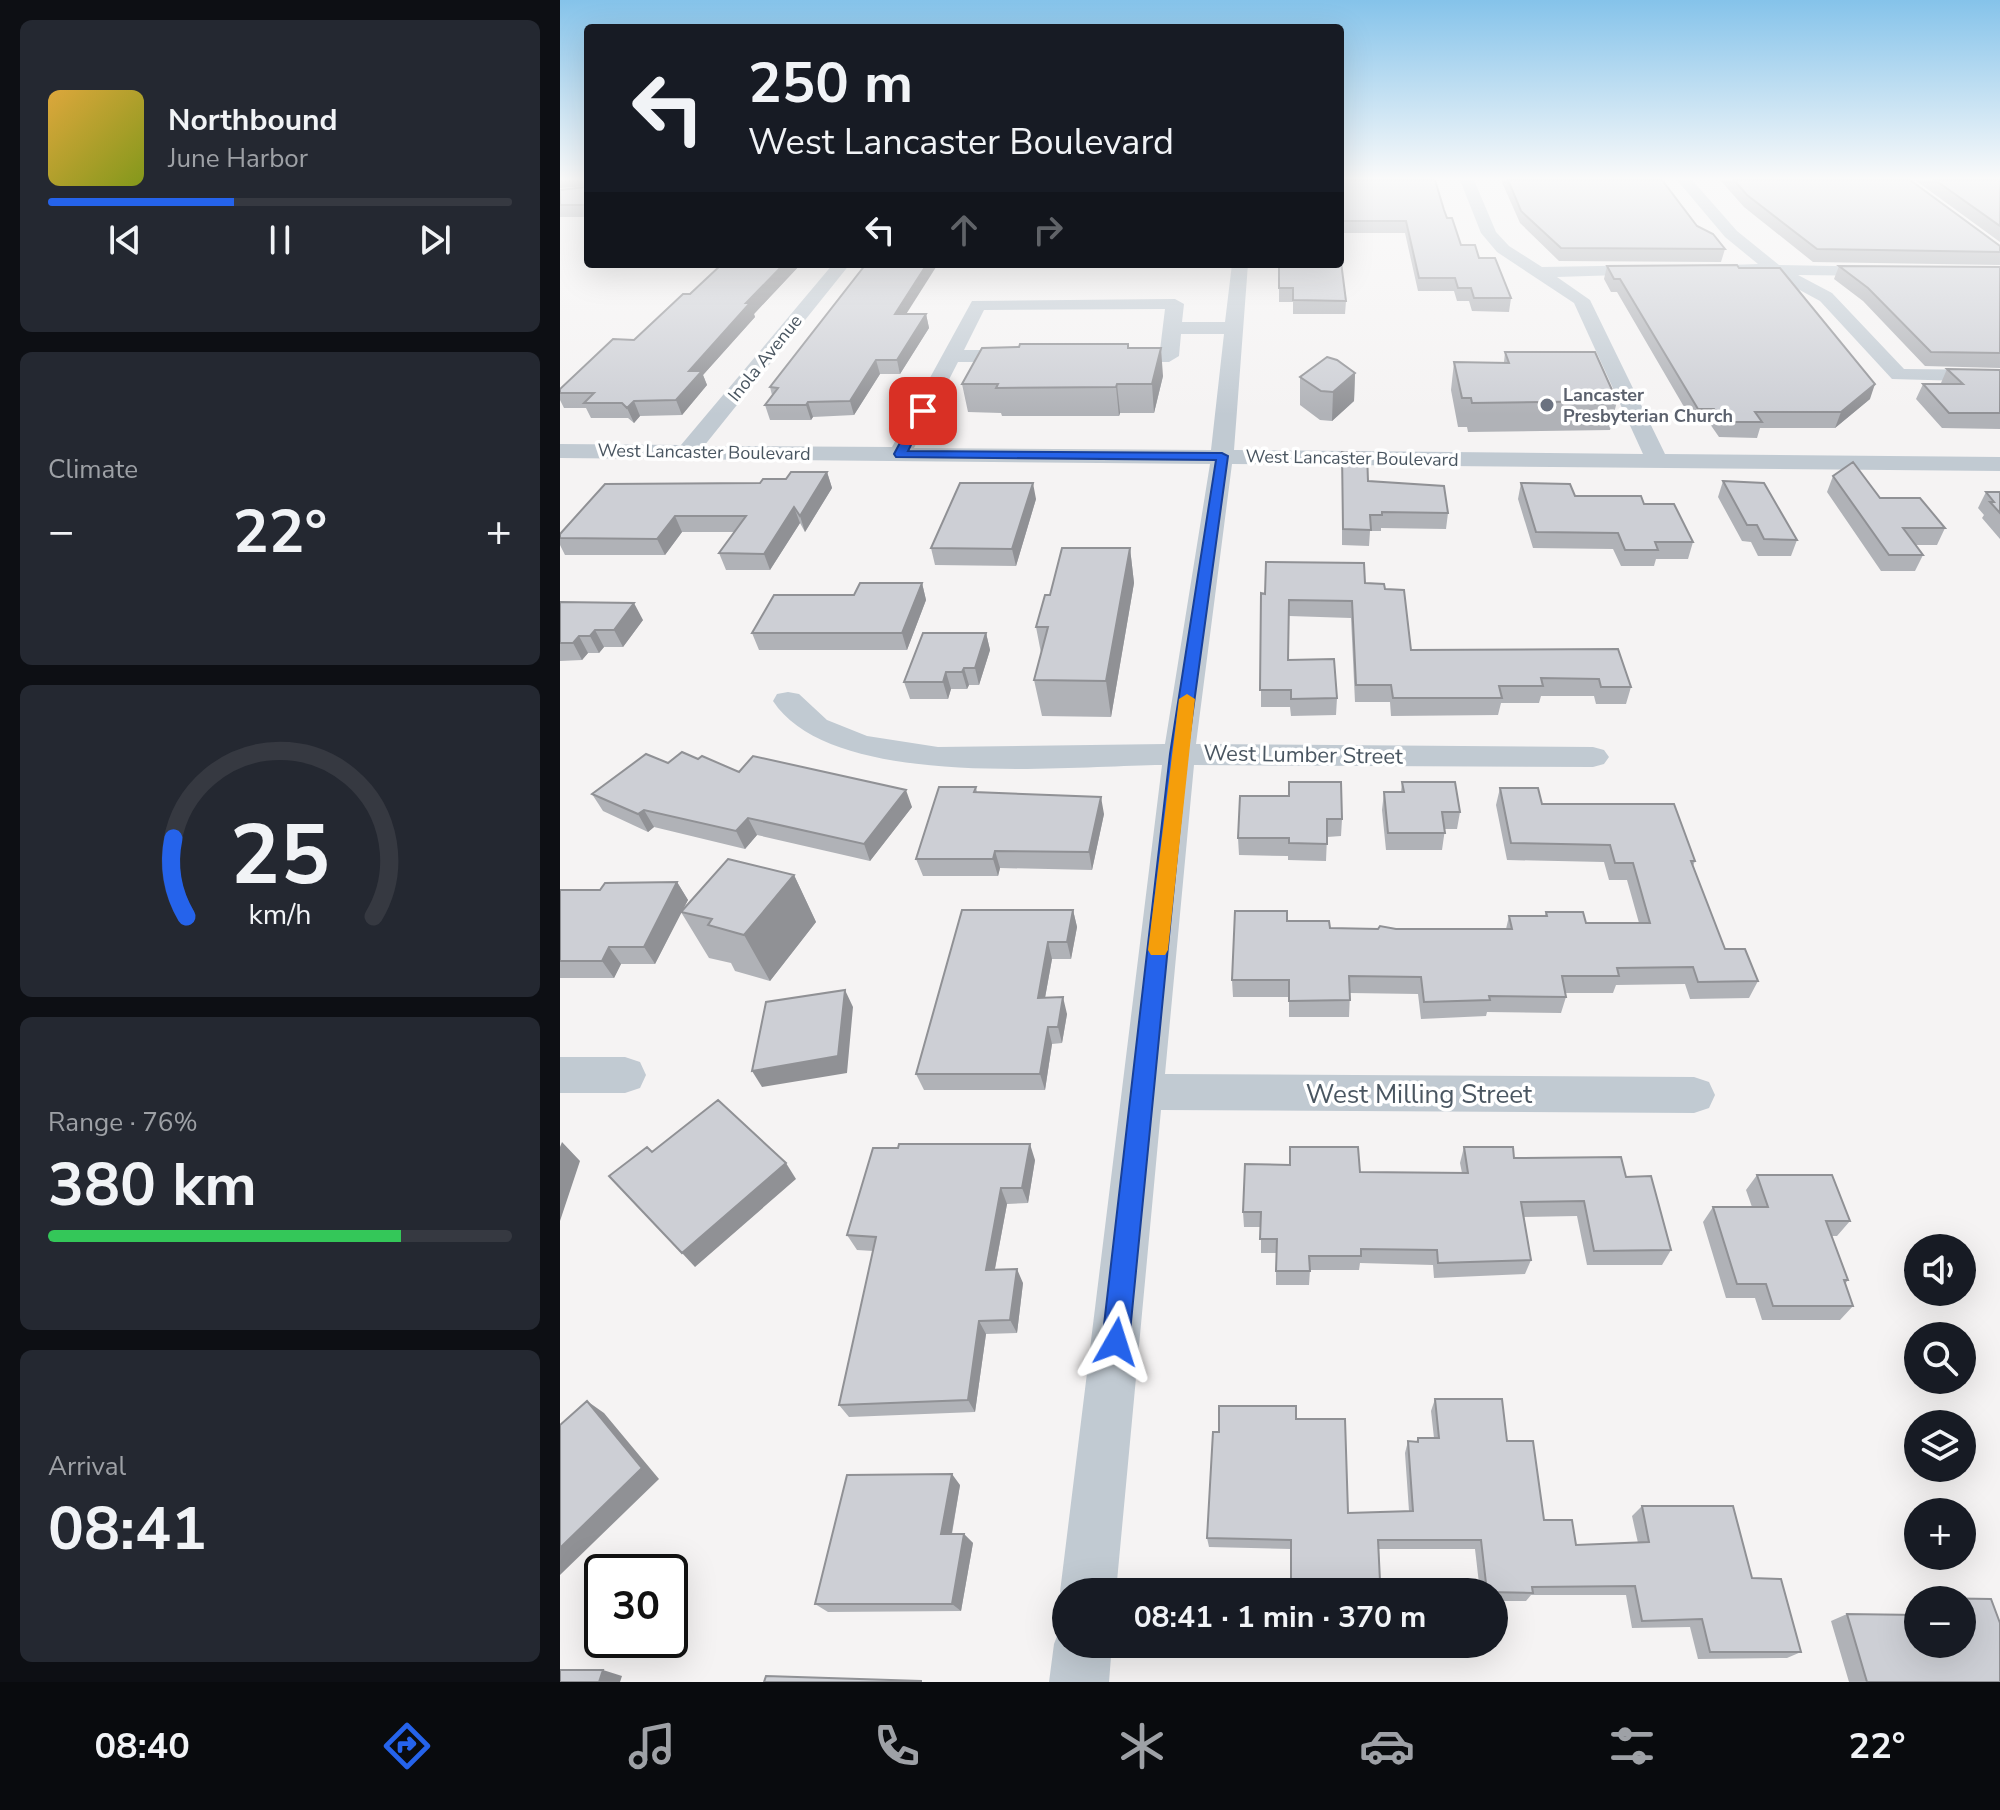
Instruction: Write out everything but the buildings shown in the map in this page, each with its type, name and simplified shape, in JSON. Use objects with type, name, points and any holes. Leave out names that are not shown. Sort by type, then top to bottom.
[{"type":"street","points":[[1517,258],[1581,300],[1657,460]]},
{"type":"street","points":[[1761,258],[1774,269],[1826,297],[1899,375],[2000,376]]},
{"type":"street","name":"Inola Avenue","points":[[687,452],[839,268]]},
{"type":"street","points":[[1090,1578],[1179,754],[1222,456],[1240,268]]},
{"type":"street","points":[[1538,272],[1669,269]]},
{"type":"street","points":[[1714,269],[1895,271]]},
{"type":"street","points":[[900,454],[951,356],[978,305],[1175,304],[1169,356],[951,356]]},
{"type":"street","points":[[1172,328],[1234,328]]},
{"type":"street","name":"West Lancaster Boulevard","points":[[560,451],[2000,464]]},
{"type":"street","name":"West Lumber Street","points":[[788,701],[816,727],[827,732],[862,745],[938,757],[1179,754],[1593,757]]},
{"type":"street","points":[[560,1075],[625,1075]]},
{"type":"street","name":"West Milling Street","points":[[1143,1092],[1694,1095]]},
{"type":"street","points":[[1079,1682],[1082,1658]]},
{"type":"slow traffic","points":[[1158,950],[1187,699]]},
{"type":"place","name":"Lancaster Presbyterian Church","points":[[1547,405]]},
{"type":"route","points":[[923,411],[900,454],[1222,456],[1179,754],[1116,1342]]}]
